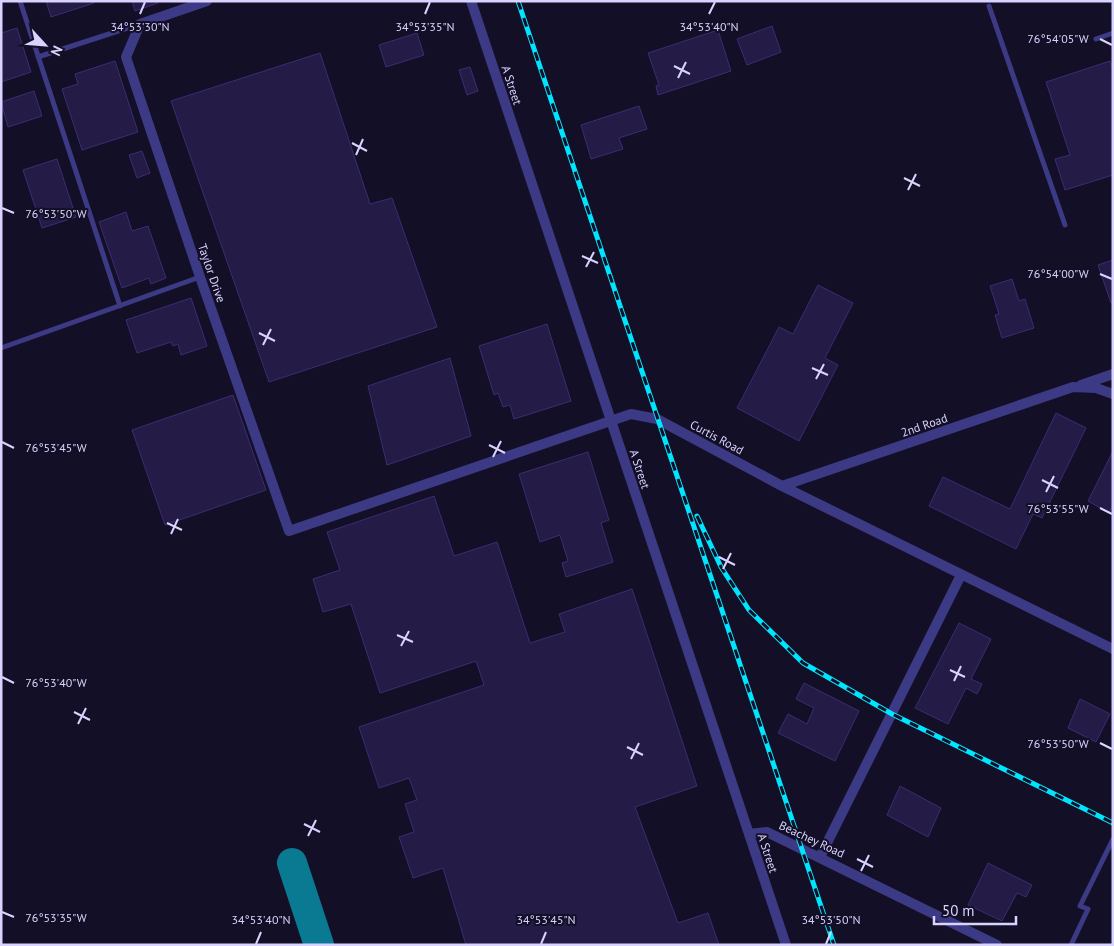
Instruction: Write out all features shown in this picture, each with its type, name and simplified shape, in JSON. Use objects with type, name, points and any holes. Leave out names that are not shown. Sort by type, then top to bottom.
[{"type":"street","points":[[140,24],[207,1]]},
{"type":"street","name":"A Street","points":[[471,1],[786,945]]},
{"type":"street","name":"Taylor Drive","points":[[140,24],[126,57],[200,277],[289,530]]},
{"type":"street","name":"2nd Road","points":[[782,486],[1113,374]]},
{"type":"street","name":"2nd Road","points":[[1073,387],[1096,388],[1113,394]]},
{"type":"street","name":"Curtis Road","points":[[289,530],[632,414],[657,419],[782,486],[1113,649]]},
{"type":"street","points":[[820,856],[961,575]]},
{"type":"street","name":"Beachey Road","points":[[749,834],[767,832],[820,856],[997,945]]},
{"type":"lane","points":[[20,1],[120,306]]},
{"type":"lane","points":[[989,6],[1065,225]]},
{"type":"lane","points":[[38,57],[140,24]]},
{"type":"lane","points":[[1096,39],[1113,33]]},
{"type":"lane","points":[[1,348],[200,277]]},
{"type":"lane","points":[[1071,945],[1088,909],[1080,906],[1113,839]]},
{"type":"building","points":[[46,1],[93,1],[94,3],[51,17]]},
{"type":"building","points":[[132,1],[158,1],[158,3],[135,11]]},
{"type":"building","points":[[772,26],[781,52],[747,65],[737,39]]},
{"type":"building","points":[[17,28],[31,72],[1,82],[1,33]]},
{"type":"building","points":[[718,30],[731,71],[658,95],[656,86],[659,85],[648,53]]},
{"type":"building","points":[[417,33],[424,55],[386,67],[379,45]]},
{"type":"building","points":[[320,53],[370,204],[392,198],[437,327],[269,382],[171,101]]},
{"type":"building","points":[[115,61],[138,132],[82,150],[62,89],[78,84],[75,74]]},
{"type":"building","points":[[1110,61],[1113,69],[1113,175],[1065,190],[1055,159],[1070,155],[1046,82]]},
{"type":"building","points":[[470,67],[478,91],[467,95],[459,70]]},
{"type":"building","points":[[34,91],[42,116],[8,127],[1,102]]},
{"type":"building","points":[[639,106],[647,129],[619,138],[623,149],[591,159],[581,125]]},
{"type":"building","points":[[142,151],[150,173],[137,178],[129,155]]},
{"type":"building","points":[[57,159],[76,217],[42,228],[23,170]]},
{"type":"building","points":[[126,212],[132,231],[148,226],[166,278],[151,284],[149,278],[122,288],[99,222]]},
{"type":"building","points":[[1113,260],[1113,303],[1111,303],[1098,265]]},
{"type":"building","points":[[1012,279],[1019,301],[1025,299],[1034,328],[1002,338],[995,315],[999,314],[990,286]]},
{"type":"building","points":[[818,285],[853,303],[825,358],[838,365],[799,441],[737,408],[779,327],[793,334]]},
{"type":"building","points":[[191,298],[207,346],[181,355],[178,344],[173,346],[171,342],[137,353],[126,320]]},
{"type":"building","points":[[547,324],[571,401],[514,419],[510,405],[503,407],[498,393],[494,395],[479,346]]},
{"type":"building","points":[[450,358],[471,436],[387,465],[368,386]]},
{"type":"building","points":[[233,395],[266,490],[165,525],[132,430]]},
{"type":"building","points":[[1056,413],[1086,428],[1042,518],[1033,514],[1016,549],[929,506],[943,477],[1010,509]]},
{"type":"building","points":[[1113,451],[1113,505],[1109,513],[1088,501]]},
{"type":"building","points":[[588,452],[609,520],[601,523],[613,562],[566,577],[562,563],[568,561],[560,535],[540,542],[519,474]]},
{"type":"building","points":[[434,496],[454,556],[497,542],[530,643],[565,632],[559,614],[632,589],[697,786],[635,807],[678,923],[708,913],[719,945],[466,945],[443,868],[413,878],[399,837],[414,832],[405,804],[417,800],[409,778],[379,788],[359,727],[484,685],[476,661],[380,693],[351,604],[323,612],[313,579],[340,570],[327,532]]},
{"type":"building","points":[[959,623],[991,639],[971,679],[982,684],[977,694],[966,688],[948,724],[915,708]]},
{"type":"building","points":[[804,683],[859,711],[835,761],[778,733],[788,714],[807,724],[814,708],[796,699]]},
{"type":"building","points":[[1080,699],[1110,714],[1096,742],[1068,728]]},
{"type":"building","points":[[900,786],[941,808],[928,837],[887,815]]},
{"type":"building","points":[[988,863],[1032,885],[1026,897],[1017,893],[1002,921],[968,905]]},
{"type":"taxiway","points":[[292,863],[319,945]]},
{"type":"railway","points":[[518,1],[834,945]]},
{"type":"railway","points":[[697,516],[721,567],[749,610],[803,663],[892,714],[1113,823]]}]
